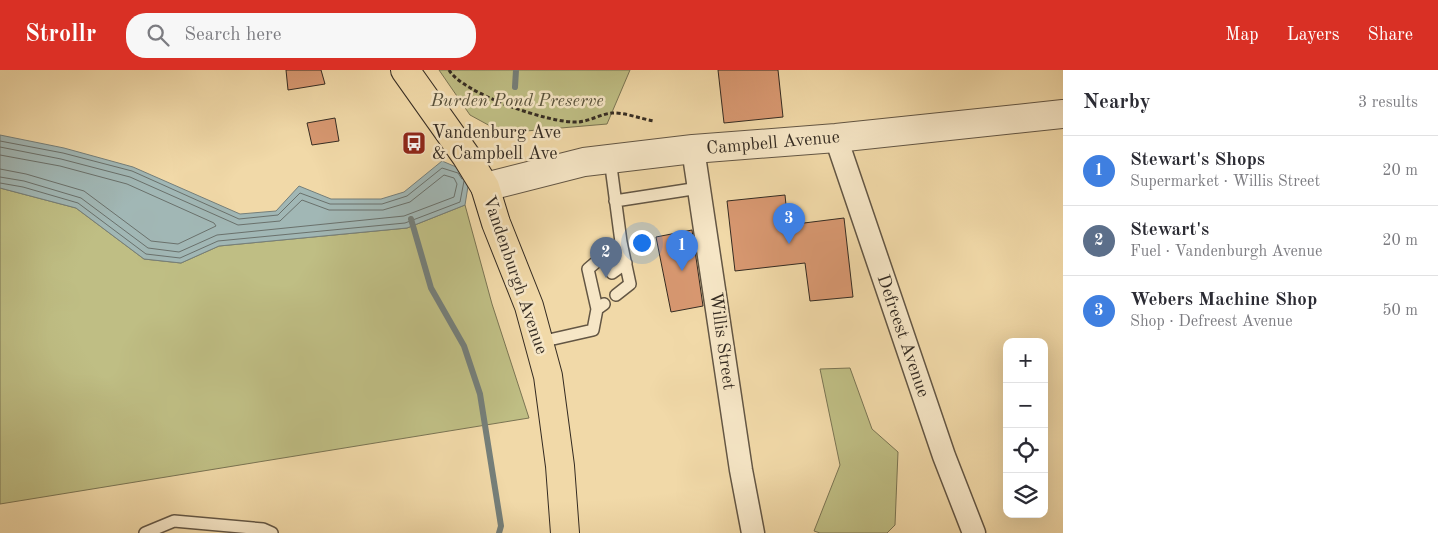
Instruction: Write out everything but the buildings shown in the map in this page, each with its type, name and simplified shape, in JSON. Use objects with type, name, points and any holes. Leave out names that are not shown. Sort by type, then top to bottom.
[{"type":"main road","name":"Vandenburgh Avenue","points":[[405,70],[466,156],[485,187],[496,224],[529,306],[548,376],[559,457],[565,533]]},
{"type":"street","name":"Campbell Avenue","points":[[485,187],[576,164],[610,159],[693,149],[836,138],[1063,114]]},
{"type":"street","name":"Defreest Avenue","points":[[836,138],[944,456],[974,533]]},
{"type":"street","name":"Willis Street","points":[[693,149],[741,470],[753,533]]},
{"type":"lane","points":[[610,159],[621,242],[630,284],[616,295]]},
{"type":"lane","points":[[615,201],[699,188]]},
{"type":"lane","points":[[608,254],[621,242]]},
{"type":"lane","points":[[540,342],[593,330],[600,307],[596,285],[588,269],[595,263]]},
{"type":"lane","points":[[612,273],[626,263]]},
{"type":"lane","points":[[145,533],[174,521],[263,529],[272,533]]},
{"type":"path","points":[[449,70],[453,77],[477,92],[520,110],[555,120],[578,122],[613,113],[654,121]]},
{"type":"green space","name":"Burden Pond Preserve","points":[[439,70],[630,70],[607,124],[503,133],[470,115]]},
{"type":"green space","points":[[0,188],[76,208],[144,259],[181,263],[219,246],[407,228],[465,205],[492,304],[529,418],[0,504]]},
{"type":"green space","points":[[850,368],[872,429],[898,452],[895,525],[887,533],[820,533],[814,531],[840,465],[820,369]]},
{"type":"water","points":[[0,135],[64,148],[133,167],[240,214],[276,211],[299,186],[331,199],[381,199],[404,192],[442,161],[461,169],[469,180],[465,205],[407,228],[219,246],[181,263],[144,259],[76,208],[0,188]]},
{"type":"waterway","points":[[515,87],[516,70]]},
{"type":"waterway","points":[[411,219],[431,288],[464,346],[480,394],[501,526],[499,533]]},
{"type":"place","name":"Vandenburg Ave & Campbell Ave","points":[[414,143]]},
{"type":"place","name":"Webers Machine Shop","points":[[789,244]]},
{"type":"place","name":"Stewart's Shops","points":[[682,271]]},
{"type":"place","name":"Stewart's","points":[[606,278]]}]
